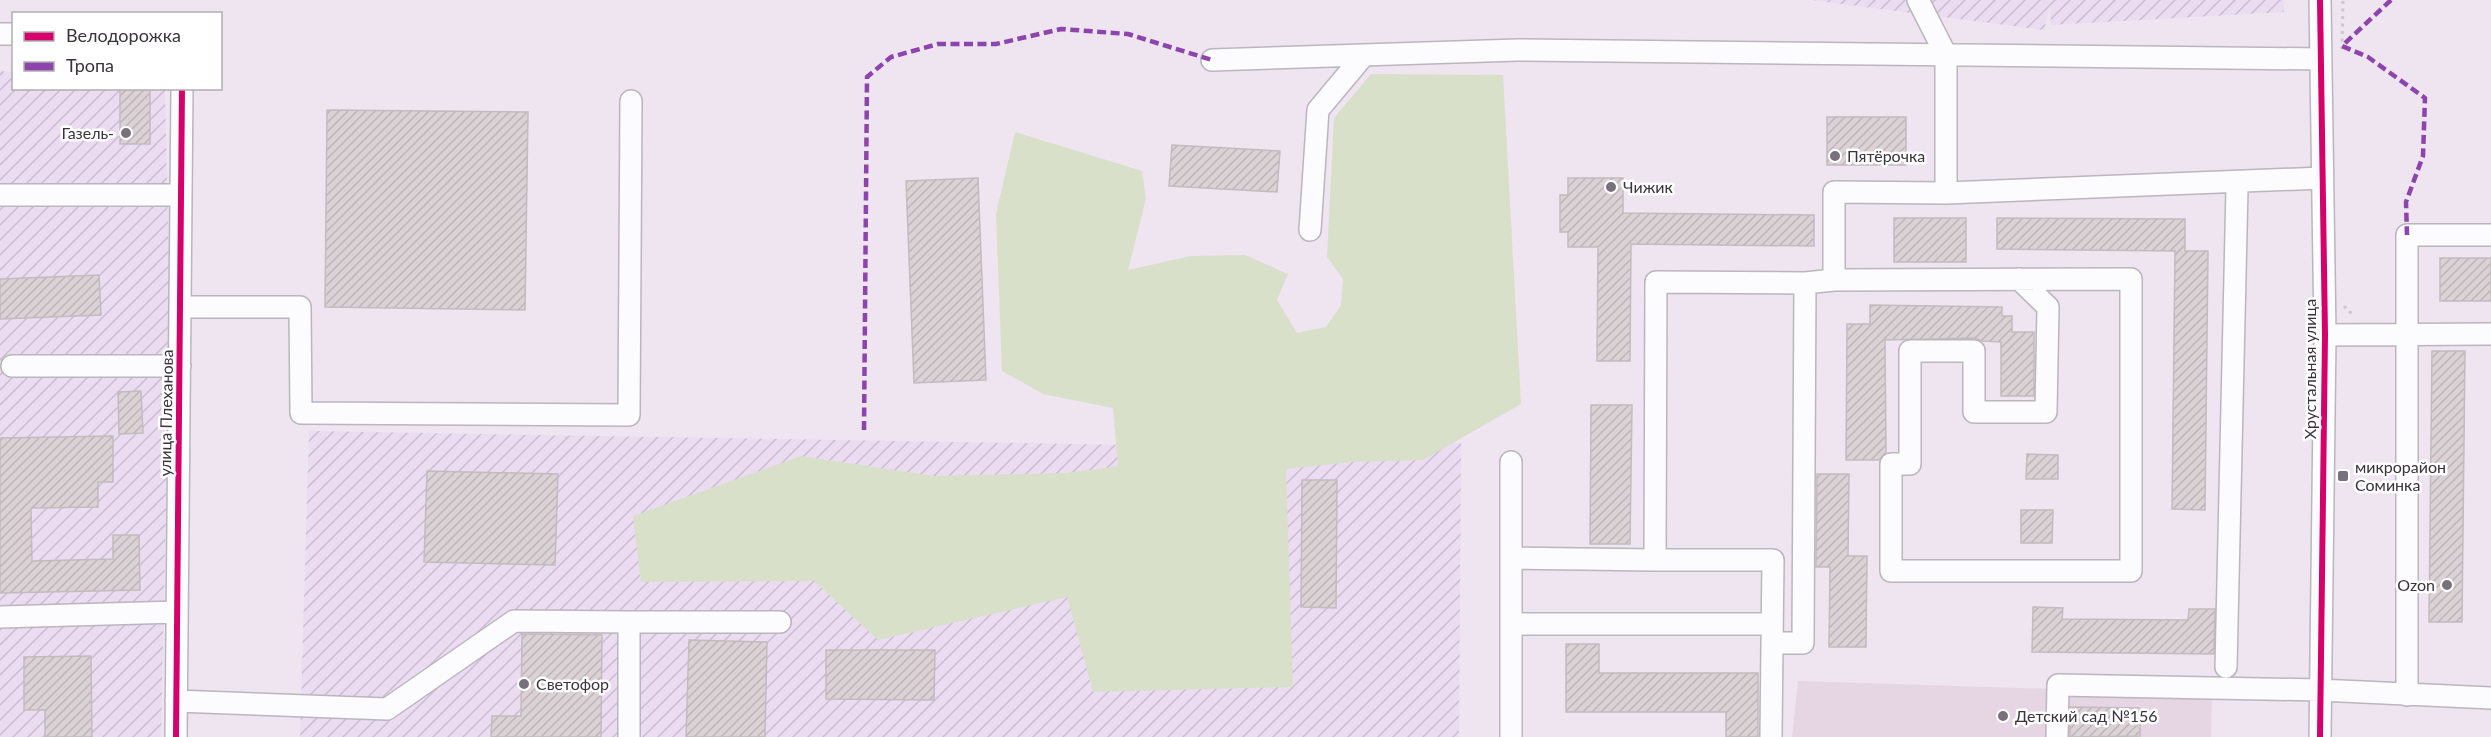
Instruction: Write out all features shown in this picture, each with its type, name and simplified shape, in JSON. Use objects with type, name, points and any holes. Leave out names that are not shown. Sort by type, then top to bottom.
[{"type":"street","points":[[1918,0],[1946,55],[1946,193]]},
{"type":"street","name":"Хрустальная улица","points":[[2320,0],[2325,335],[2320,737]]},
{"type":"street","points":[[1212,60],[1517,50],[2320,59]]},
{"type":"street","points":[[1310,230],[1317,110],[1364,55]]},
{"type":"street","name":"улица Плеханова","points":[[176,737],[182,90]]},
{"type":"street","points":[[180,307],[300,307],[301,413],[629,415],[631,100]]},
{"type":"street","points":[[1834,280],[1834,192],[1946,193],[2322,178]]},
{"type":"street","points":[[2226,667],[2236,188]]},
{"type":"street","points":[[0,195],[181,195]]},
{"type":"street","points":[[2407,695],[2407,235],[2491,235]]},
{"type":"street","points":[[1655,560],[1656,282],[1805,283],[1834,280],[2019,279],[2131,279],[2131,571],[1891,571],[1891,464],[1910,464],[1910,351],[1974,351],[1974,412],[2046,412],[2048,306],[2019,279]]},
{"type":"street","points":[[1511,624],[1772,633],[1803,643],[1805,283]]},
{"type":"street","points":[[2325,335],[2491,334]]},
{"type":"street","points":[[12,366],[180,366]]},
{"type":"street","points":[[1511,737],[1512,462]]},
{"type":"street","points":[[1511,558],[1773,560],[1771,737]]},
{"type":"street","points":[[0,617],[177,612]]},
{"type":"street","points":[[176,701],[387,710],[514,621],[780,622]]},
{"type":"street","points":[[629,622],[630,737]]},
{"type":"street","points":[[2057,737],[2058,685],[2320,690],[2491,698]]},
{"type":"shaded area","points":[[1811,0],[2284,0],[2284,12],[2051,25],[2050,5],[2044,30]]},
{"type":"shaded area","points":[[0,71],[12,72],[12,90],[165,90],[170,321],[161,737],[0,737]]},
{"type":"shaded area","points":[[309,431],[1307,448],[1461,443],[1459,737],[300,737]]},
{"type":"shaded area","name":"Детский сад №156","points":[[1798,681],[2212,694],[2211,737],[1792,737]]},
{"type":"green space","points":[[1371,74],[1503,75],[1521,404],[1423,460],[1352,462],[1286,469],[1293,687],[1093,692],[1067,597],[878,640],[814,581],[641,582],[633,516],[801,456],[934,476],[1067,473],[1118,466],[1113,408],[1043,394],[1002,371],[996,214],[1015,132],[1142,171],[1146,199],[1128,270],[1191,256],[1245,255],[1288,274],[1277,300],[1297,333],[1326,327],[1341,305],[1343,279],[1327,257],[1334,118]]},
{"type":"building","points":[[120,90],[150,90],[150,144],[120,144]]},
{"type":"building","points":[[327,110],[528,112],[525,310],[325,307]]},
{"type":"building","points":[[1827,117],[1906,117],[1906,165],[1827,165]]},
{"type":"building","points":[[1172,145],[1280,151],[1277,192],[1169,186]]},
{"type":"building","points":[[978,178],[986,380],[914,383],[906,181]]},
{"type":"building","points":[[1568,178],[1623,178],[1623,213],[1814,215],[1814,246],[1631,244],[1630,361],[1597,361],[1598,247],[1568,247],[1568,232],[1560,232],[1560,195],[1568,195]]},
{"type":"building","points":[[1894,218],[1966,218],[1966,262],[1894,262]]},
{"type":"building","points":[[1997,218],[2185,219],[2185,251],[2208,251],[2205,510],[2172,509],[2175,251],[1997,249]]},
{"type":"building","points":[[2440,258],[2491,258],[2491,301],[2440,301]]},
{"type":"building","points":[[99,275],[101,315],[0,319],[0,279]]},
{"type":"building","points":[[1870,305],[2002,307],[2002,316],[2012,316],[2012,332],[2034,332],[2034,396],[2001,396],[2001,342],[1974,338],[1885,340],[1886,452],[1879,460],[1846,460],[1847,324],[1870,324]]},
{"type":"building","points":[[2432,351],[2465,351],[2462,622],[2429,622]]},
{"type":"building","points":[[141,391],[143,433],[119,434],[118,392]]},
{"type":"building","points":[[1591,405],[1632,405],[1630,544],[1590,544]]},
{"type":"building","points":[[113,436],[113,482],[98,482],[98,507],[31,508],[32,561],[113,559],[113,535],[139,535],[140,590],[0,593],[0,438]]},
{"type":"building","points":[[2027,454],[2058,455],[2058,479],[2026,479]]},
{"type":"building","points":[[427,471],[558,474],[555,565],[424,562]]},
{"type":"building","points":[[1817,474],[1849,474],[1848,556],[1867,556],[1866,647],[1829,647],[1830,567],[1816,567]]},
{"type":"building","points":[[1302,480],[1337,480],[1336,608],[1301,607]]},
{"type":"building","points":[[2021,510],[2053,510],[2052,543],[2021,543]]},
{"type":"building","points":[[2033,607],[2063,608],[2062,619],[2188,620],[2189,609],[2215,609],[2214,654],[2032,652]]},
{"type":"building","points":[[522,634],[602,635],[601,737],[491,737],[492,716],[521,716]]},
{"type":"building","points":[[689,640],[767,642],[765,737],[686,737]]},
{"type":"building","points":[[1566,644],[1599,644],[1599,673],[1758,673],[1758,737],[1726,737],[1726,712],[1566,712]]},
{"type":"building","points":[[826,650],[935,650],[934,700],[826,699]]},
{"type":"building","points":[[91,656],[92,737],[45,737],[45,710],[24,710],[24,657]]},
{"type":"building","points":[[2070,707],[2140,708],[2140,736],[2070,737]]},
{"type":"marked path","points":[[2391,0],[2342,46],[2368,57],[2425,98],[2423,156],[2406,202],[2407,235]]},
{"type":"marked path","points":[[864,430],[867,77],[891,57],[938,44],[996,44],[1061,29],[1128,34],[1212,60]]},
{"type":"cycle path","points":[[2320,0],[2325,335],[2320,737]]},
{"type":"cycle path","points":[[176,737],[182,90]]},
{"type":"place","name":"Газель-","points":[[126,133]]},
{"type":"place","name":"Пятёрочка","points":[[1835,156]]},
{"type":"place","name":"Чижик","points":[[1611,187]]},
{"type":"place","name":"микрорайон Соминка","points":[[2343,476]]},
{"type":"place","name":"Ozon","points":[[2447,585]]},
{"type":"place","name":"Светофор","points":[[524,684]]},
{"type":"place","name":"Детский сад №156","points":[[2003,716]]}]
